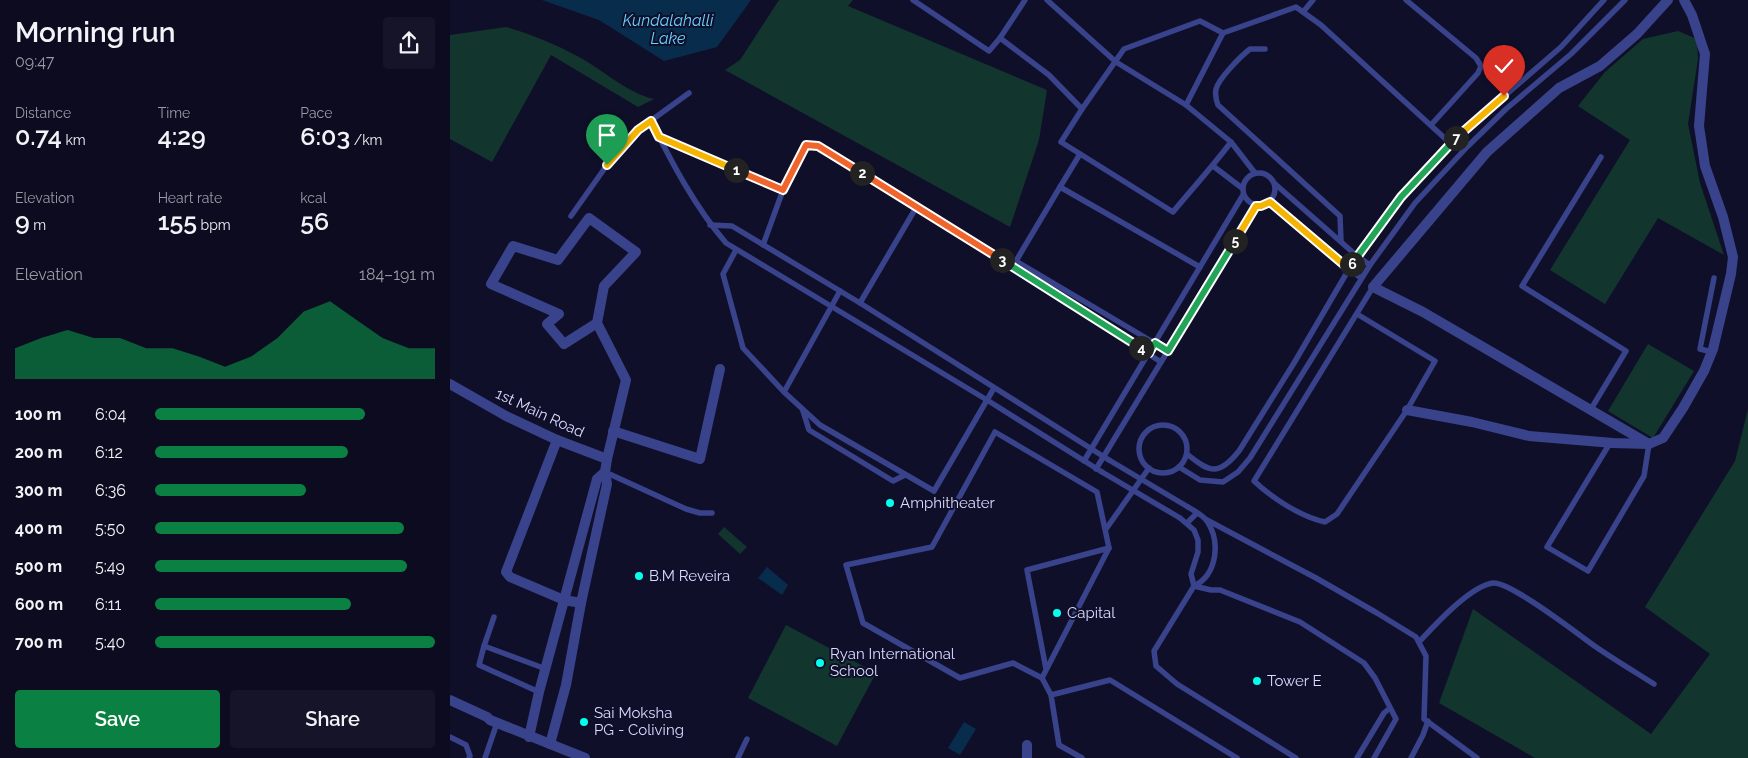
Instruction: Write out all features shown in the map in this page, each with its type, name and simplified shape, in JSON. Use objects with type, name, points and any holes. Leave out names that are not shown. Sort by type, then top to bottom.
[{"type":"street","points":[[1649,444],[1423,312],[1374,287],[1487,152],[1559,88],[1600,66],[1638,34],[1668,0]]},
{"type":"street","points":[[1407,410],[1472,422],[1529,436],[1649,444],[1663,438],[1683,408],[1704,371],[1712,352],[1733,258],[1723,217],[1705,166],[1699,126],[1704,54],[1692,15],[1684,0]]},
{"type":"street","points":[[550,744],[566,685],[581,603],[607,484],[605,472],[607,459],[626,380],[597,323],[604,286],[636,252],[589,218],[558,260],[513,246],[491,284],[559,314],[547,324],[564,344],[597,323]]},
{"type":"street","points":[[613,431],[700,459],[720,369]]},
{"type":"street","name":"1st Main Road","points":[[450,384],[506,416],[557,440],[607,459]]},
{"type":"street","points":[[557,440],[506,572],[510,577],[564,600],[581,603]]},
{"type":"street","points":[[529,737],[539,692],[597,479],[605,472]]},
{"type":"street","points":[[450,700],[487,717],[493,722]]},
{"type":"street","points":[[450,705],[585,758]]},
{"type":"street","points":[[1027,758],[1028,745]]},
{"type":"lane","points":[[913,0],[989,51],[1026,0]]},
{"type":"lane","points":[[1046,0],[1116,62],[1186,105],[1231,142],[1255,173]]},
{"type":"lane","points":[[1303,12],[1313,0]]},
{"type":"lane","points":[[1406,0],[1476,58],[1481,66],[1478,73],[1431,125]]},
{"type":"lane","points":[[1187,454],[1203,467],[1219,469],[1228,464],[1239,451],[1294,363],[1357,256],[1401,197],[1450,143],[1561,47],[1604,0]]},
{"type":"lane","points":[[1179,467],[1200,480],[1223,482],[1238,472],[1250,458],[1361,278],[1415,203],[1467,147],[1512,104],[1571,54],[1625,0]]},
{"type":"lane","points":[[1186,105],[1224,34],[1296,7],[1321,25],[1450,143]]},
{"type":"lane","points":[[1224,34],[1200,21],[1124,49],[1061,142],[1173,212],[1231,142]]},
{"type":"lane","points":[[1000,38],[1049,75],[1082,109]]},
{"type":"lane","points":[[1265,48],[1250,48],[1221,81],[1216,88],[1215,97],[1218,105],[1340,216],[1341,241]]},
{"type":"lane","points":[[571,216],[607,165],[638,130],[688,94]]},
{"type":"lane","points":[[1504,96],[1512,104]]},
{"type":"lane","points":[[651,121],[671,161],[710,225],[726,243],[1187,523],[1194,530],[1198,540],[1198,552],[1191,574],[1194,586]]},
{"type":"lane","points":[[659,137],[783,190]]},
{"type":"lane","points":[[763,245],[783,190],[806,145],[818,146],[917,206],[1149,353],[1160,362]]},
{"type":"lane","points":[[1080,154],[1016,260],[1168,351]]},
{"type":"lane","points":[[1591,409],[1626,351],[1522,286],[1601,157]]},
{"type":"lane","points":[[1213,166],[1242,188]]},
{"type":"lane","points":[[1274,183],[1275,193],[1270,202],[1261,206],[1248,202],[1243,195],[1242,188],[1249,176],[1255,173],[1264,174],[1272,179],[1274,183],[1357,256],[1370,265]]},
{"type":"lane","points":[[1060,187],[1200,267]]},
{"type":"lane","points":[[1084,461],[1093,449],[1243,195]]},
{"type":"lane","points":[[1270,202],[1361,278]]},
{"type":"lane","points":[[860,303],[917,206]]},
{"type":"lane","points":[[1099,471],[1160,362],[1256,206]]},
{"type":"lane","points":[[710,225],[732,226],[860,303],[1207,520],[1377,613],[1416,637],[1426,656],[1424,719],[1477,758]]},
{"type":"lane","points":[[736,250],[723,274],[743,348],[784,392],[820,425],[934,491],[994,388]]},
{"type":"lane","points":[[1712,352],[1700,350],[1714,278]]},
{"type":"lane","points":[[1357,314],[1435,361],[1407,410],[1337,514],[1325,522],[1311,519],[1264,490],[1254,481],[1357,314],[1374,287]]},
{"type":"lane","points":[[784,392],[840,291]]},
{"type":"lane","points":[[1294,363],[1304,370]]},
{"type":"lane","points":[[802,408],[809,430],[893,481],[905,475]]},
{"type":"lane","points":[[1168,425],[1181,432],[1188,446],[1187,454],[1179,467],[1164,473],[1156,472],[1143,462],[1139,446],[1141,438],[1146,431],[1153,427],[1168,425]]},
{"type":"lane","points":[[1042,678],[1109,548],[1106,529],[1097,492],[995,432],[932,546],[846,565],[863,623],[960,678],[1013,663],[1042,678],[1051,695],[1060,745],[1082,758]]},
{"type":"lane","points":[[1610,442],[1547,546],[1588,571],[1644,476],[1649,444]]},
{"type":"lane","points":[[1106,529],[1149,468]]},
{"type":"lane","points":[[605,472],[686,509],[700,514],[712,513]]},
{"type":"lane","points":[[1187,523],[1197,513]]},
{"type":"lane","points":[[1207,520],[1216,554],[1210,573],[1203,582],[1194,586],[1154,651],[1156,666],[1177,684],[1296,758]]},
{"type":"lane","points":[[1046,669],[1027,570],[1109,548]]},
{"type":"lane","points":[[1419,642],[1441,618],[1469,594],[1487,584],[1496,583],[1504,585],[1544,609],[1597,648],[1654,684]]},
{"type":"lane","points":[[1194,586],[1220,590],[1300,622],[1364,663],[1375,678],[1396,719],[1374,758]]},
{"type":"lane","points":[[494,617],[479,665],[539,692]]},
{"type":"lane","points":[[484,646],[546,669]]},
{"type":"lane","points":[[1051,695],[1110,680],[1237,758]]},
{"type":"lane","points":[[1357,758],[1384,713],[1390,708]]},
{"type":"lane","points":[[485,758],[493,722]]},
{"type":"lane","points":[[1411,758],[1428,722]]},
{"type":"lane","points":[[450,737],[466,745],[469,758]]},
{"type":"lane","points":[[738,758],[747,740]]},
{"type":"green space","points":[[779,0],[853,0],[848,6],[1047,90],[1039,140],[1010,227],[725,70],[740,60]]},
{"type":"green space","points":[[506,27],[560,47],[586,61],[634,92],[654,99],[638,107],[551,55],[492,162],[450,139],[450,35]]},
{"type":"green space","points":[[1678,31],[1697,39],[1698,59],[1688,124],[1700,183],[1724,255],[1658,218],[1605,304],[1550,270],[1630,140],[1578,106],[1605,72],[1643,39]]},
{"type":"green space","points":[[1648,344],[1694,371],[1653,438],[1608,411]]},
{"type":"green space","points":[[1748,409],[1748,758],[1535,758],[1439,703],[1473,609],[1651,734],[1710,654],[1645,607],[1735,461]]},
{"type":"green space","points":[[724,527],[747,547],[740,554],[718,534]]},
{"type":"green space","points":[[786,625],[876,673],[837,746],[748,698]]},
{"type":"water","name":"Kundalahalli Lake","points":[[542,0],[751,0],[717,47],[664,61],[599,20]]},
{"type":"water","points":[[767,567],[788,585],[782,595],[758,578]]},
{"type":"water","points":[[964,722],[976,729],[960,755],[948,748]]},
{"type":"place","name":"Amphitheater","points":[[890,503]]},
{"type":"place","name":"B.M Reveira","points":[[639,576]]},
{"type":"place","name":"Capital","points":[[1057,613]]},
{"type":"place","name":"Ryan International School","points":[[820,663]]},
{"type":"place","name":"Tower E","points":[[1257,681]]},
{"type":"place","name":"Sai Moksha PG - Coliving","points":[[584,722]]},
{"type":"route","points":[[607,165],[638,130],[651,121],[659,137],[783,190],[806,145],[818,146],[917,206],[1149,353],[1155,343],[1168,351],[1256,206],[1270,202],[1349,269],[1401,197],[1450,143],[1504,96]]}]
